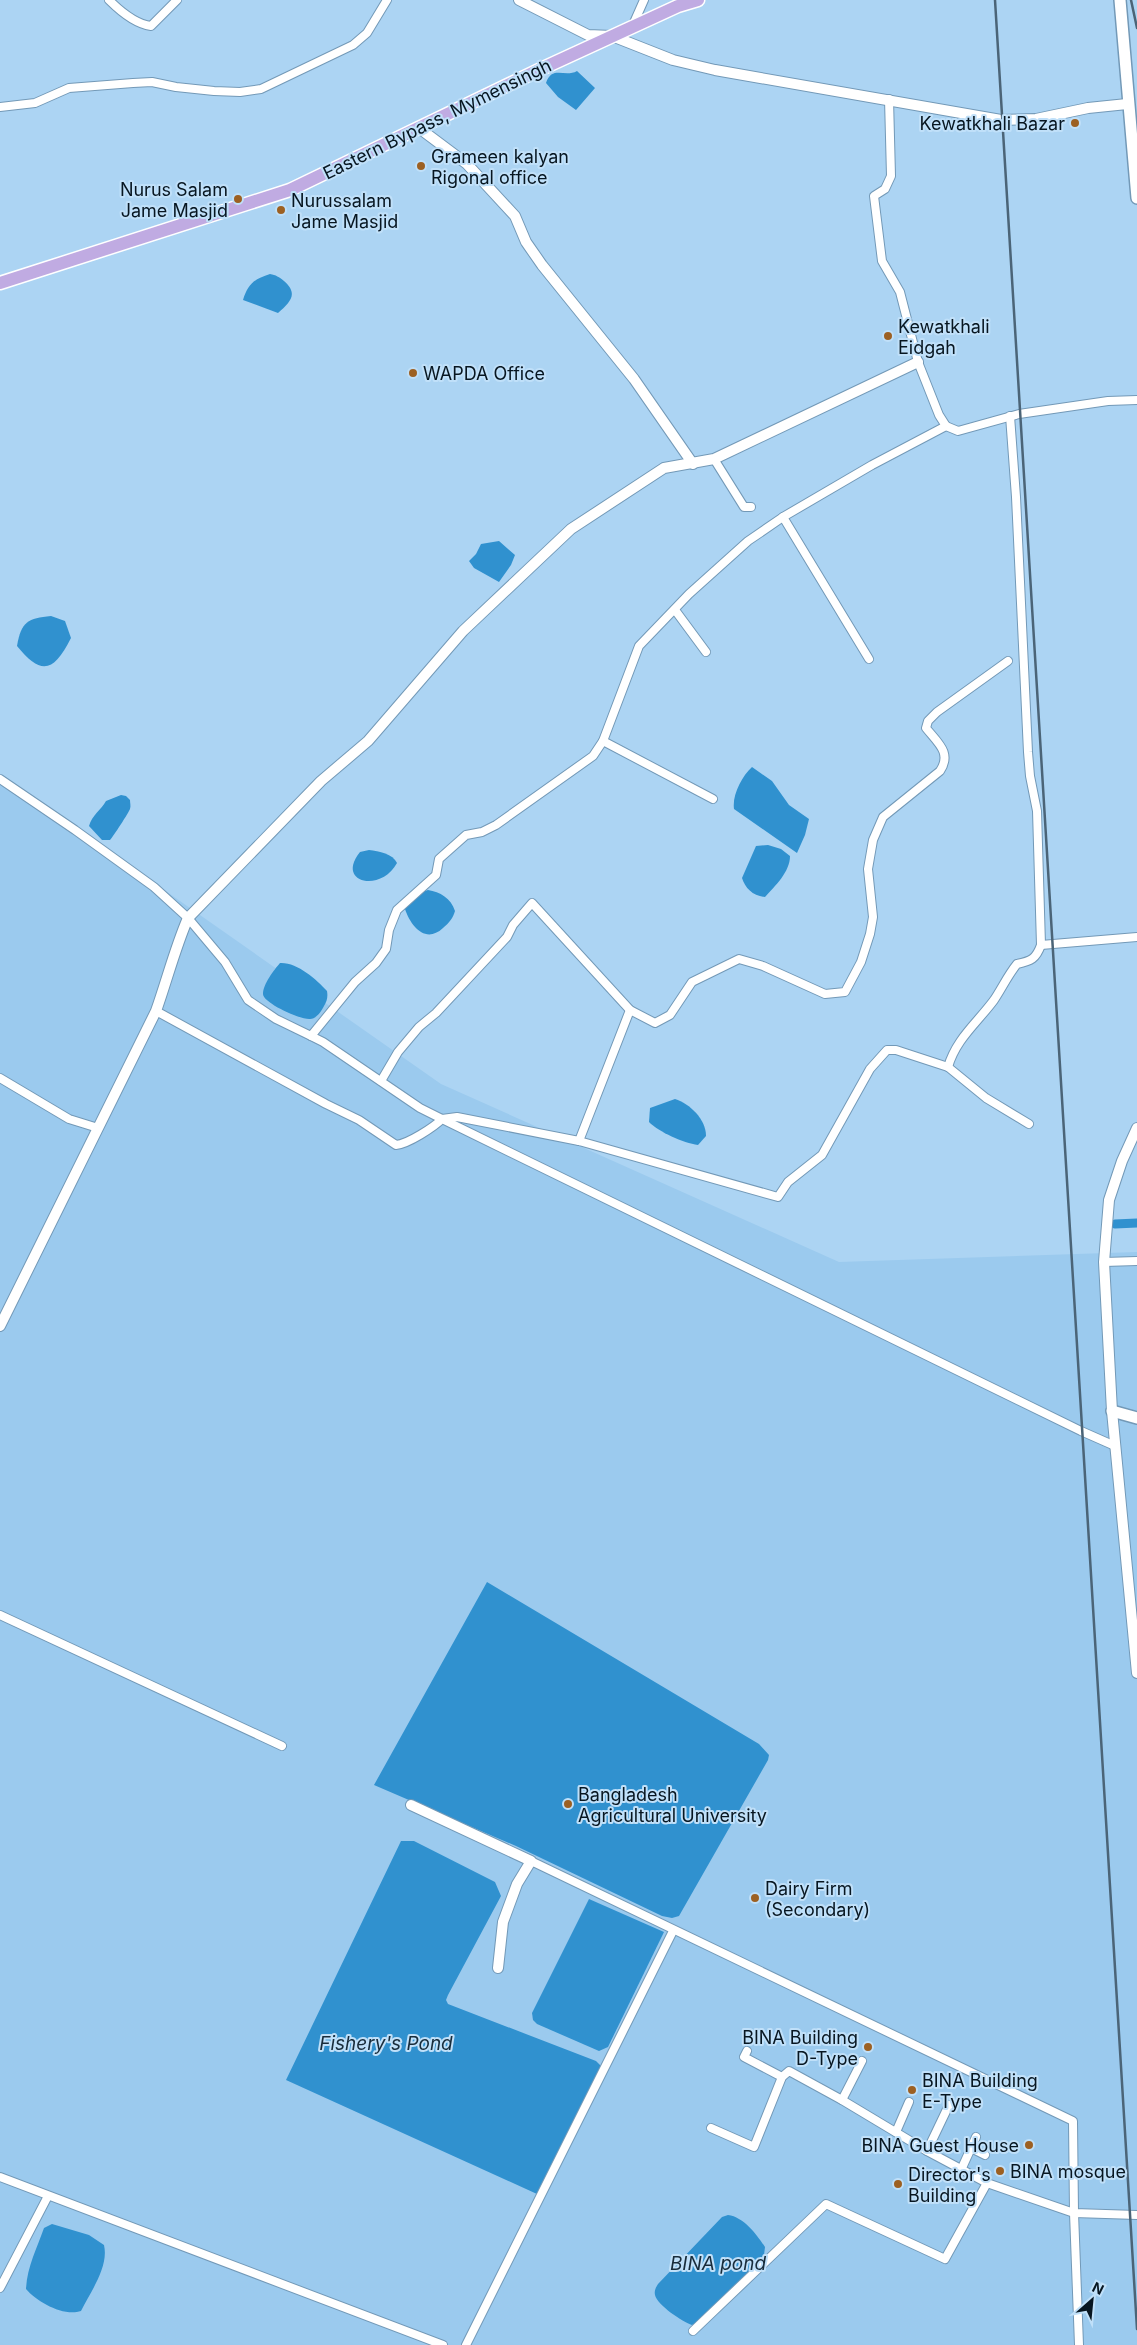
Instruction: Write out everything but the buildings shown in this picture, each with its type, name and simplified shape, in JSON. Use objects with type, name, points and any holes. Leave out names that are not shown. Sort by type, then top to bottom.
[{"type":"highway","name":"Eastern Bypass, Mymensingh","points":[[0,283],[290,190],[612,36],[678,6],[698,0]]},
{"type":"main road","points":[[1120,0],[1137,198]]},
{"type":"main road","points":[[1112,1411],[1137,1418]]},
{"type":"street","points":[[109,0],[128,16],[143,25],[151,26],[177,0]]},
{"type":"street","points":[[0,107],[35,103],[69,88],[134,82],[152,82],[176,87],[214,91],[240,92],[261,88],[353,45],[367,33],[387,0]]},
{"type":"street","points":[[519,0],[588,35],[612,36],[673,60],[715,70],[1001,120],[1036,119],[1088,108],[1128,104]]},
{"type":"street","points":[[632,27],[644,0]]},
{"type":"street","points":[[889,99],[891,176],[885,189],[874,196],[882,261],[900,292],[918,362],[939,415],[946,426],[958,431],[1010,416],[1108,401],[1137,400]]},
{"type":"street","points":[[419,128],[467,164],[515,216],[526,242],[634,378],[692,464]]},
{"type":"street","points":[[0,1326],[156,1011],[172,969],[176,945],[188,918],[322,780],[368,741],[463,631],[570,529],[664,468],[692,464],[714,458],[918,362]]},
{"type":"street","points":[[948,1067],[952,1054],[968,1030],[994,1000],[1012,970],[1017,964],[1032,961],[1037,956],[1041,945],[1037,811],[1030,776],[1027,743],[1016,497],[1010,416]]},
{"type":"street","points":[[311,1036],[355,982],[376,963],[386,949],[389,930],[397,910],[436,874],[439,859],[466,835],[482,832],[496,825],[593,756],[603,741],[639,646],[689,594],[748,541],[783,517],[872,465],[946,426]]},
{"type":"street","points":[[714,458],[744,507],[751,507]]},
{"type":"street","points":[[783,517],[869,659]]},
{"type":"street","points":[[675,610],[706,652]]},
{"type":"street","points":[[381,1081],[403,1046],[419,1027],[451,998],[507,937],[513,925],[532,903],[630,1010],[655,1023],[670,1015],[692,982],[739,959],[763,966],[825,994],[845,992],[861,962],[870,934],[873,917],[868,869],[876,832],[883,817],[940,771],[945,763],[946,757],[926,728],[928,721],[937,712],[1008,661]]},
{"type":"street","points":[[603,741],[713,799]]},
{"type":"street","points":[[0,779],[154,887],[188,918],[225,962],[248,1000],[276,1018],[323,1042],[420,1108],[922,1354],[1115,1446]]},
{"type":"street","points":[[1041,945],[1137,937]]},
{"type":"street","points":[[579,1141],[630,1010]]},
{"type":"street","points":[[156,1011],[326,1104],[359,1120],[396,1145],[402,1144],[423,1131],[434,1127],[442,1119],[457,1117],[579,1141],[778,1197],[788,1182],[822,1155],[870,1069],[887,1050],[896,1050],[948,1067],[986,1098],[1029,1124]]},
{"type":"street","points":[[0,1078],[69,1119],[98,1128]]},
{"type":"street","points":[[1137,1128],[1122,1161],[1109,1200],[1105,1227],[1104,1262],[1112,1411],[1132,1615],[1135,1629],[1137,1673]]},
{"type":"street","points":[[1104,1262],[1137,1261]]},
{"type":"street","points":[[1132,1615],[1137,1602]]},
{"type":"street","points":[[0,1615],[282,1746]]},
{"type":"street","points":[[411,1805],[1073,2121],[1079,2345]]},
{"type":"street","points":[[498,1968],[502,1922],[517,1884],[531,1861]]},
{"type":"street","points":[[466,2345],[673,1930]]},
{"type":"street","points":[[747,2051],[744,2057],[782,2077]]},
{"type":"street","points":[[842,2100],[862,2061]]},
{"type":"street","points":[[711,2128],[754,2147],[782,2077],[789,2071],[842,2100],[926,2151],[987,2183],[1074,2213],[1137,2215]]},
{"type":"street","points":[[896,2132],[909,2102]]},
{"type":"street","points":[[926,2151],[949,2105]]},
{"type":"street","points":[[961,2170],[976,2137]]},
{"type":"street","points":[[971,2148],[985,2155]]},
{"type":"street","points":[[0,2177],[442,2345]]},
{"type":"street","points":[[693,2331],[826,2204],[945,2260],[987,2183]]},
{"type":"street","points":[[0,2288],[48,2196]]},
{"type":"shaded area","name":"Bangladesh Agricultural University","points":[[0,775],[441,1084],[839,1262],[1137,1252],[1137,2345],[0,2345]]},
{"type":"water","points":[[577,71],[595,88],[576,110],[558,97],[546,83],[555,73],[572,73]]},
{"type":"water","points":[[270,274],[276,276],[289,286],[292,294],[289,301],[278,313],[243,300],[252,283]]},
{"type":"water","points":[[499,541],[515,555],[511,565],[499,582],[474,568],[469,561],[476,554],[481,544]]},
{"type":"water","points":[[51,616],[65,621],[71,638],[59,658],[47,666],[41,666],[26,656],[17,646],[23,626],[31,620]]},
{"type":"water","points":[[752,767],[772,781],[789,805],[809,819],[805,835],[797,853],[734,809],[739,786]]},
{"type":"water","points":[[121,795],[126,796],[130,800],[130,809],[110,840],[102,840],[89,826],[90,822],[106,801]]},
{"type":"water","points":[[768,845],[781,849],[790,856],[785,873],[765,897],[750,891],[742,878],[756,846]]},
{"type":"water","points":[[369,850],[389,855],[397,863],[390,872],[372,881],[357,877],[353,871],[354,863],[360,852]]},
{"type":"water","points":[[428,890],[444,896],[451,903],[455,911],[449,922],[437,933],[425,934],[411,922],[405,909],[422,892]]},
{"type":"water","points":[[280,963],[286,963],[299,968],[327,991],[326,1002],[320,1013],[314,1018],[305,1019],[291,1014],[275,1006],[265,998],[263,990]]},
{"type":"water","points":[[675,1099],[691,1108],[703,1124],[706,1136],[698,1145],[685,1142],[659,1130],[649,1122],[650,1108]]},
{"type":"water","points":[[487,1582],[759,1744],[769,1755],[768,1760],[679,1916],[672,1918],[662,1916],[516,1846],[374,1785]]},
{"type":"water","name":"Fishery's Pond","points":[[401,1841],[414,1841],[495,1882],[501,1896],[448,1995],[446,2000],[448,2004],[596,2061],[600,2065],[601,2071],[537,2194],[286,2080]]},
{"type":"water","points":[[589,1899],[664,1932],[608,2047],[599,2051],[537,2024],[533,2020],[532,2013]]},
{"type":"water","name":"BINA pond","points":[[728,2215],[739,2219],[754,2232],[765,2247],[764,2255],[704,2319],[692,2325],[665,2308],[657,2299],[655,2289],[722,2217]]},
{"type":"water","points":[[52,2224],[89,2235],[104,2245],[105,2253],[102,2270],[81,2311],[67,2312],[51,2307],[37,2299],[26,2289],[30,2265],[44,2228]]},
{"type":"waterway","points":[[1115,1224],[1137,1223]]},
{"type":"railway","points":[[995,0],[1137,2329]]},
{"type":"railway","points":[[1131,0],[1137,28]]},
{"type":"place","name":"Kewatkhali Bazar","points":[[1075,123]]},
{"type":"place","name":"Grameen kalyan Rigonal office","points":[[421,166]]},
{"type":"place","name":"Nurus Salam Jame Masjid","points":[[238,199]]},
{"type":"place","name":"Nurussalam Jame Masjid","points":[[281,210]]},
{"type":"place","name":"Kewatkhali Eidgah","points":[[888,336]]},
{"type":"place","name":"WAPDA Office","points":[[413,373]]},
{"type":"place","name":"Bangladesh Agricultural University","points":[[568,1804]]},
{"type":"place","name":"Dairy Firm (Secondary)","points":[[755,1898]]},
{"type":"place","name":"BINA Building D-Type","points":[[868,2047]]},
{"type":"place","name":"BINA Building E-Type","points":[[912,2090]]},
{"type":"place","name":"BINA Guest House","points":[[1029,2145]]},
{"type":"place","name":"BINA mosque","points":[[1000,2171]]},
{"type":"place","name":"Director's Building","points":[[898,2184]]}]
